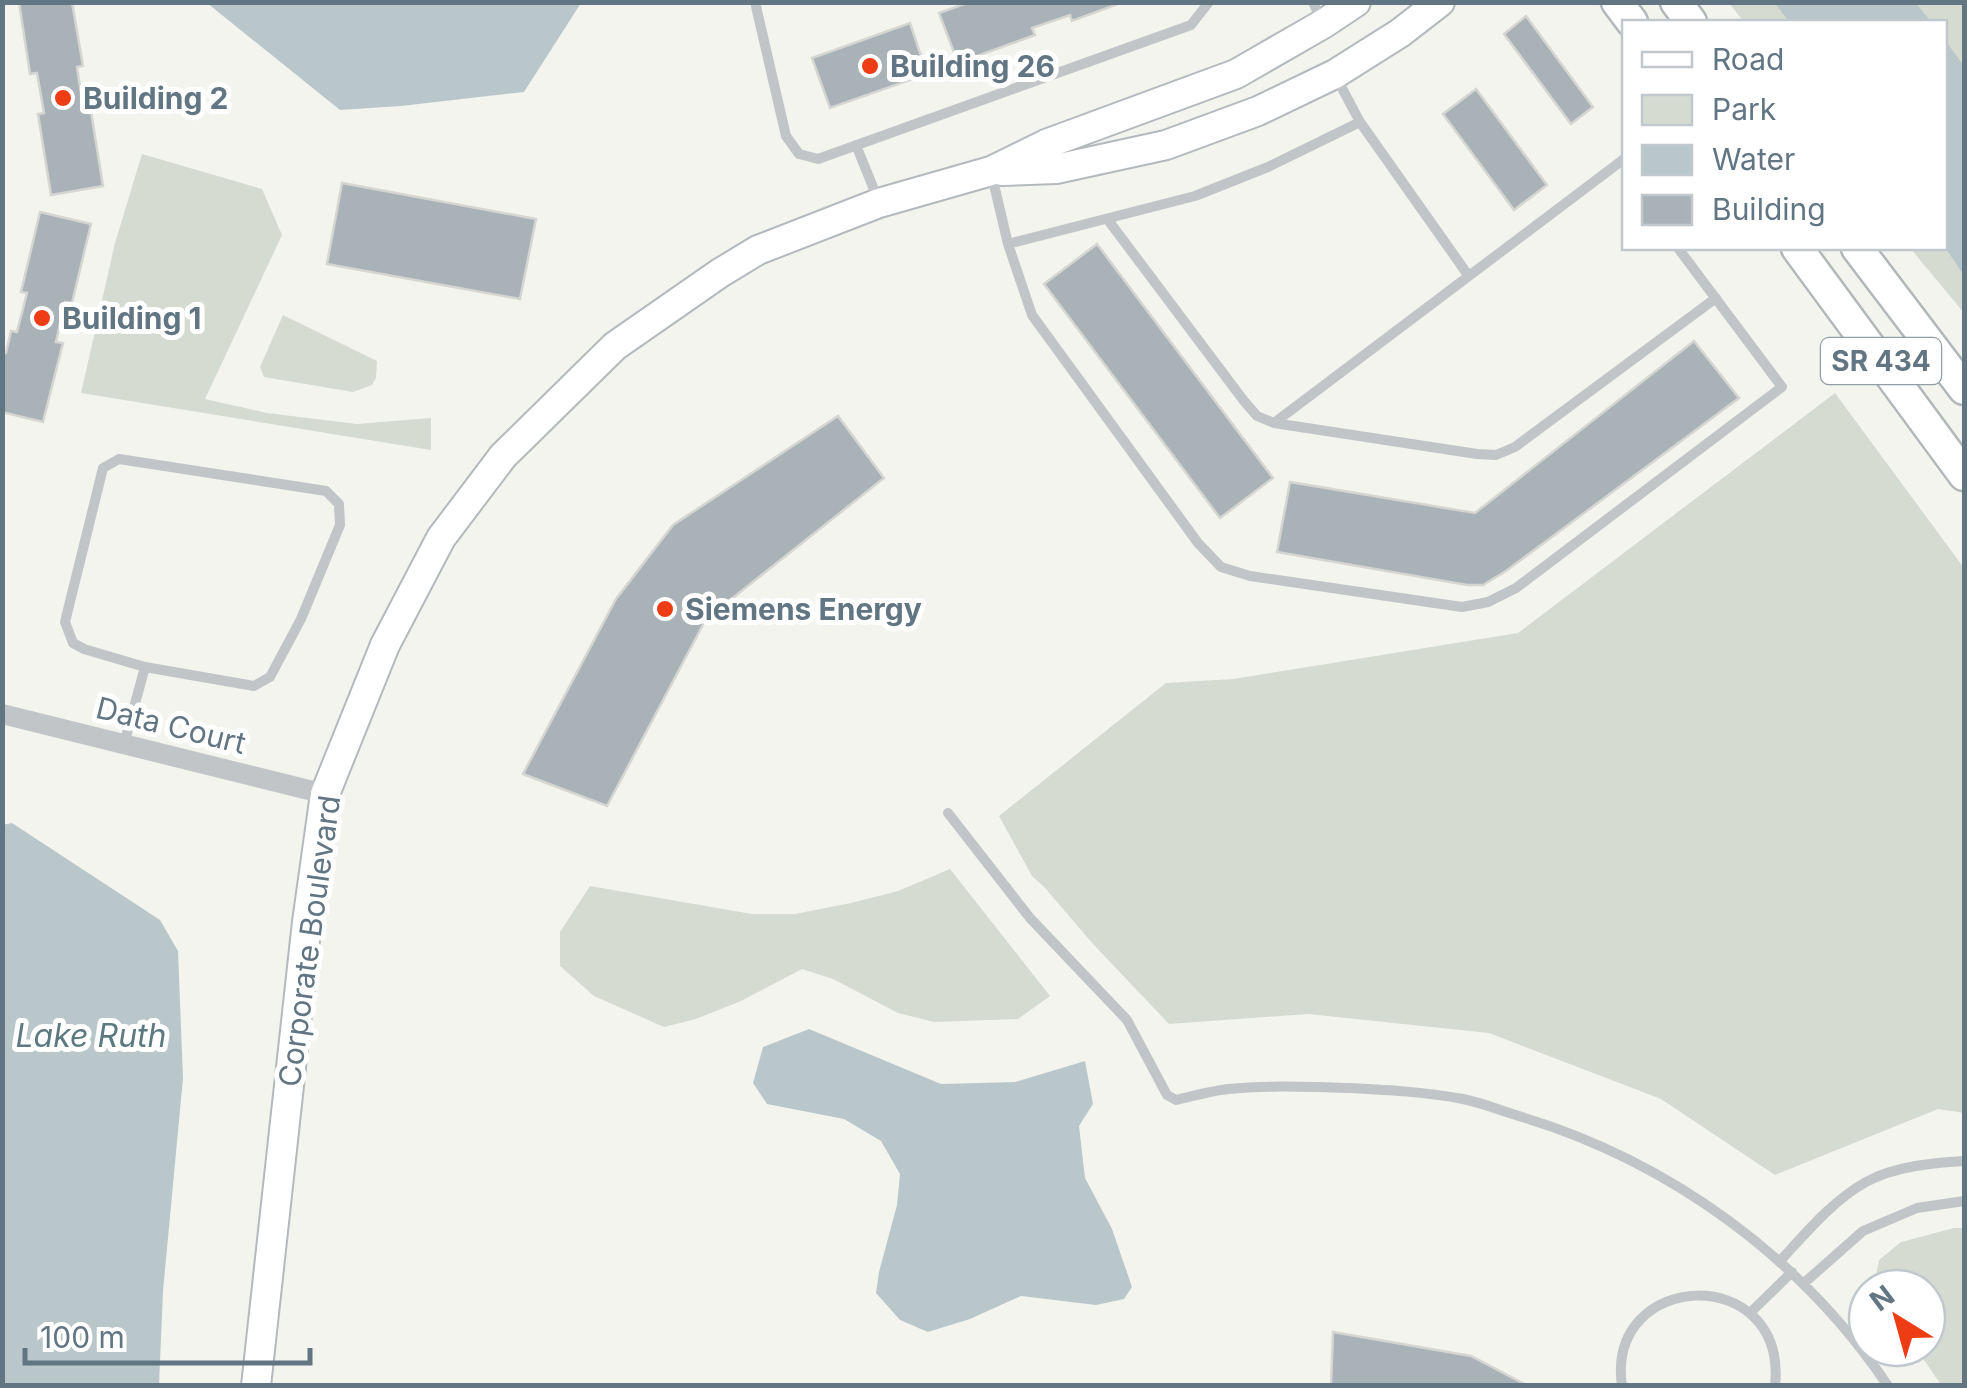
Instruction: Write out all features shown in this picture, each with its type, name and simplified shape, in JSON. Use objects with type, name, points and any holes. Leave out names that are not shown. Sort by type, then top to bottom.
[{"type":"main road","name":"SR 434","points":[[1799,250],[1964,474]]},
{"type":"main road","name":"SR 434","points":[[1859,250],[1964,389]]},
{"type":"street","name":"Corporate Boulevard","points":[[256,1386],[307,922],[325,794],[384,644],[441,538],[503,456],[615,346],[758,250],[879,203],[991,171],[1046,144],[1236,74],[1318,13],[1356,2]]},
{"type":"street","name":"Corporate Boulevard","points":[[991,171],[1056,169],[1166,145],[1258,111],[1335,74],[1440,2]]},
{"type":"street","name":"Data Court","points":[[2,714],[325,794]]},
{"type":"lane","points":[[755,2],[786,136],[799,154],[818,159],[1191,25],[1209,2]]},
{"type":"lane","points":[[1335,74],[1360,122],[1468,275]]},
{"type":"lane","points":[[1008,244],[1195,196],[1268,168],[1360,122]]},
{"type":"lane","points":[[856,145],[879,203]]},
{"type":"lane","points":[[1274,423],[1468,275],[1622,165]]},
{"type":"lane","points":[[991,171],[1008,244],[1032,314],[1198,543],[1221,567],[1250,576],[1462,607],[1488,602],[1516,588],[1782,388],[1680,250]]},
{"type":"lane","points":[[1108,220],[1257,416],[1274,423],[1477,454],[1496,455],[1515,447],[1716,298]]},
{"type":"lane","points":[[120,458],[326,491],[340,504],[340,524],[301,619],[270,677],[254,686],[146,667],[84,649],[74,643],[66,622],[103,468],[120,458]]},
{"type":"lane","points":[[124,745],[146,667]]},
{"type":"lane","points":[[948,813],[1030,918],[1127,1020],[1168,1095],[1176,1100],[1226,1089],[1296,1086],[1399,1090],[1466,1099],[1564,1130],[1657,1173],[1732,1221],[1792,1272],[1869,1358],[1888,1386]]},
{"type":"lane","points":[[1780,1260],[1832,1206],[1868,1181],[1923,1164],[1964,1161]]},
{"type":"lane","points":[[1803,1284],[1863,1231],[1917,1208],[1964,1202]]},
{"type":"lane","points":[[1750,1313],[1792,1272]]},
{"type":"lane","points":[[1622,1386],[1623,1352],[1630,1335],[1653,1309],[1688,1294],[1709,1295],[1735,1303],[1750,1313],[1774,1350],[1776,1386]]},
{"type":"green space","points":[[1729,3],[1964,3],[1964,313],[1912,250],[1947,250],[1947,20],[1742,20]]},
{"type":"green space","points":[[142,154],[262,189],[282,235],[205,399],[267,413],[357,424],[431,418],[431,450],[81,393],[115,243]]},
{"type":"green space","points":[[283,315],[377,361],[372,385],[353,392],[264,377],[260,367]]},
{"type":"green space","points":[[1835,393],[1964,568],[1964,1113],[1938,1109],[1775,1175],[1661,1099],[1489,1033],[1308,1014],[1169,1024],[1032,876],[999,816],[1166,683],[1233,679],[1518,633]]},
{"type":"green space","points":[[950,869],[1050,996],[1018,1019],[934,1022],[898,1013],[833,979],[802,969],[741,1001],[664,1027],[594,996],[560,966],[560,932],[590,886],[752,914],[795,914],[898,891]]},
{"type":"green space","points":[[1964,1228],[1964,1385],[1941,1385],[1930,1368],[1947,1368],[1947,1268],[1877,1268],[1879,1260],[1901,1242]]},
{"type":"water","points":[[207,3],[581,3],[524,92],[340,110]]},
{"type":"water","points":[[1775,3],[1916,3],[1929,20],[1788,20]]},
{"type":"water","points":[[1947,43],[1964,66],[1964,276],[1947,250]]},
{"type":"water","name":"Lake Ruth","points":[[12,823],[160,920],[178,951],[183,1078],[163,1291],[159,1385],[3,1385],[2,825]]},
{"type":"water","points":[[809,1029],[941,1084],[1015,1082],[1085,1061],[1093,1104],[1079,1126],[1085,1178],[1112,1229],[1132,1287],[1124,1299],[1096,1305],[1021,1296],[970,1319],[928,1332],[900,1320],[876,1293],[897,1205],[900,1174],[881,1141],[844,1119],[767,1104],[753,1083],[763,1047]]},
{"type":"building","name":"Building 2","points":[[19,2],[72,2],[83,66],[77,67],[83,106],[90,105],[103,186],[51,195],[38,114],[44,113],[37,73],[30,74]]},
{"type":"building","points":[[970,2],[1118,4],[1072,21],[1070,15],[1032,28],[1035,35],[958,63],[939,13]]},
{"type":"building","points":[[1526,16],[1593,107],[1571,124],[1504,34]]},
{"type":"building","name":"Building 26","points":[[910,23],[927,74],[830,108],[812,58]]},
{"type":"building","points":[[1476,89],[1547,185],[1514,210],[1443,114]]},
{"type":"building","points":[[342,183],[536,219],[520,299],[327,264]]},
{"type":"building","name":"Building 1","points":[[40,212],[91,224],[72,303],[65,302],[56,342],[63,343],[43,422],[2,412],[2,352],[6,353],[11,331],[17,332],[27,293],[21,292]]},
{"type":"building","points":[[1097,244],[1273,478],[1220,518],[1044,284]]},
{"type":"building","points":[[1694,341],[1739,398],[1483,585],[1277,552],[1290,482],[1475,513]]},
{"type":"building","name":"Siemens Energy","points":[[838,416],[884,478],[706,619],[607,806],[523,774],[616,599],[673,525]]},
{"type":"building","points":[[1333,1332],[1471,1356],[1528,1386],[1331,1386]]},
{"type":"place","name":"Building 26","points":[[870,66]]},
{"type":"place","name":"Building 2","points":[[63,98]]},
{"type":"place","name":"Building 1","points":[[42,318]]},
{"type":"place","name":"Siemens Energy","points":[[665,609]]}]
